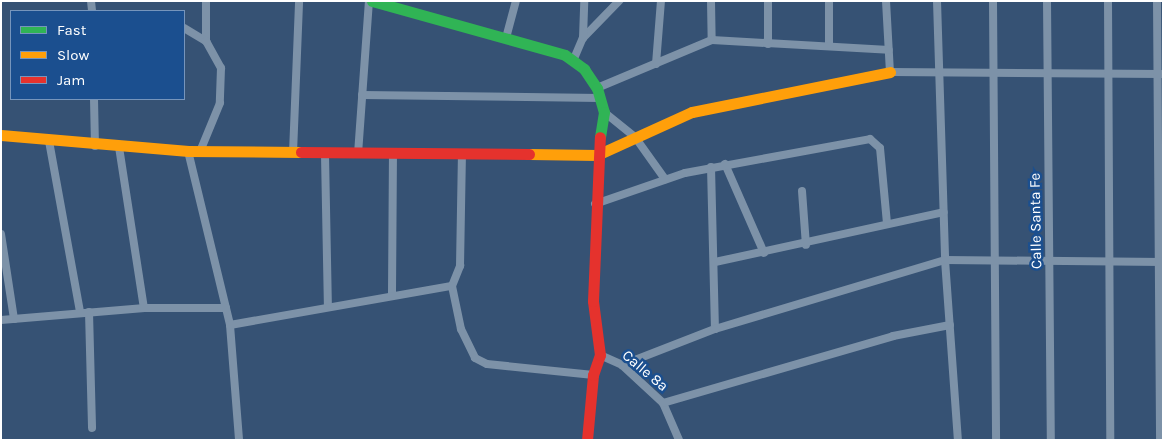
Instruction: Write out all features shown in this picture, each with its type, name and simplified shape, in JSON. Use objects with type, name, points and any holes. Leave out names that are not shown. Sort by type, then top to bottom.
[{"type":"street","points":[[206,1],[206,42]]},
{"type":"street","points":[[294,153],[298,1]]},
{"type":"street","points":[[358,154],[371,1],[506,38],[573,61],[599,93],[604,112],[597,154],[593,301],[600,355],[593,376],[587,440]]},
{"type":"street","points":[[506,38],[516,1]]},
{"type":"street","points":[[583,38],[584,1]]},
{"type":"street","points":[[573,61],[583,38],[619,1]]},
{"type":"street","points":[[656,64],[662,1]]},
{"type":"street","points":[[710,1],[712,40]]},
{"type":"street","points":[[768,1],[768,44]]},
{"type":"street","points":[[829,1],[829,46]]},
{"type":"street","points":[[886,1],[890,72]]},
{"type":"street","points":[[937,1],[945,260],[958,440]]},
{"type":"street","points":[[993,1],[996,440]]},
{"type":"street","name":"Calle Santa Fe","points":[[1047,1],[1051,440]]},
{"type":"street","points":[[1108,1],[1110,440]]},
{"type":"street","points":[[1158,1],[1161,262],[1160,440]]},
{"type":"street","points":[[185,29],[206,42],[221,68],[220,103],[201,149]]},
{"type":"street","points":[[362,95],[599,93],[656,64],[712,40],[889,50]]},
{"type":"street","points":[[1,135],[95,146],[188,151],[201,149],[325,155],[462,156],[597,154],[692,112],[890,72],[1160,74]]},
{"type":"street","points":[[94,100],[95,146]]},
{"type":"street","points":[[604,112],[634,137],[665,179]]},
{"type":"street","points":[[595,204],[665,179],[711,167],[870,139],[880,148],[887,223]]},
{"type":"street","points":[[49,140],[80,312]]},
{"type":"street","points":[[119,147],[144,308]]},
{"type":"street","points":[[188,151],[200,216],[230,325],[239,440]]},
{"type":"street","points":[[325,155],[328,307]]},
{"type":"street","points":[[392,293],[393,155]]},
{"type":"street","points":[[462,156],[460,266],[452,286],[461,329],[474,358],[487,364],[593,376]]},
{"type":"street","points":[[725,164],[764,253]]},
{"type":"street","points":[[711,167],[715,262],[715,329]]},
{"type":"street","points":[[802,191],[806,245]]},
{"type":"street","points":[[715,262],[806,245],[887,223],[944,212]]},
{"type":"street","points":[[1,234],[14,320]]},
{"type":"street","points":[[622,365],[715,329],[945,260],[995,263],[1161,262]]},
{"type":"street","points":[[230,325],[392,293],[452,286]]},
{"type":"street","points":[[1,320],[144,308],[226,308]]},
{"type":"street","points":[[89,312],[92,428]]},
{"type":"street","points":[[662,403],[893,336],[950,325]]},
{"type":"street","name":"Calle 8ª","points":[[600,355],[622,365],[662,403],[679,440]]},
{"type":"traffic: fast","points":[[372,1],[565,55],[584,69],[597,88],[604,112],[600,137]]},
{"type":"traffic: slow","points":[[529,154],[597,155],[692,112],[890,72]]},
{"type":"traffic: slow","points":[[1,135],[188,151],[301,152]]},
{"type":"traffic: jam","points":[[587,440],[593,375],[600,355],[593,301],[600,137]]},
{"type":"traffic: jam","points":[[301,152],[529,154]]}]
